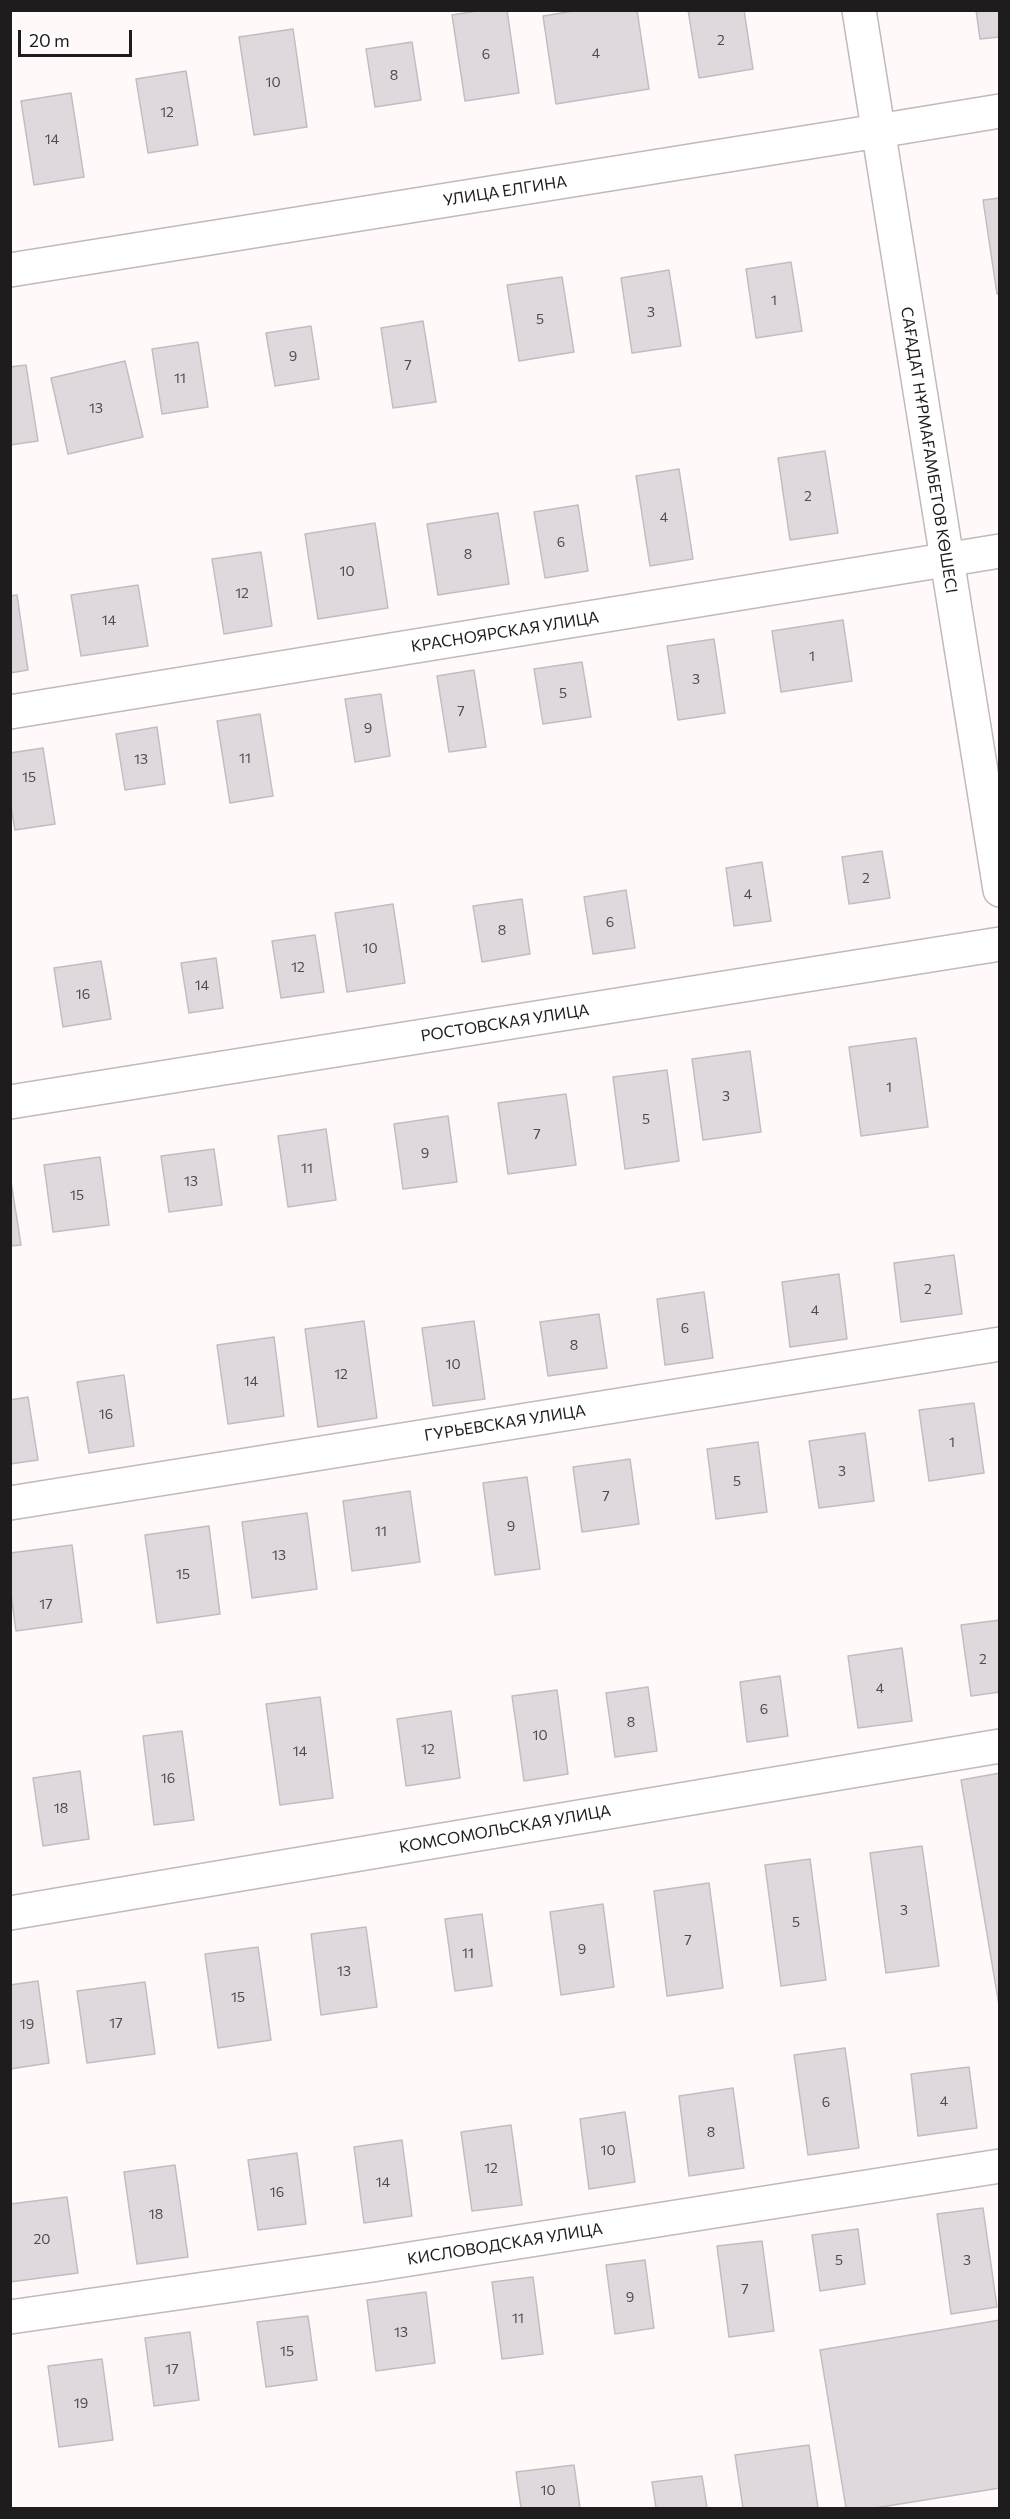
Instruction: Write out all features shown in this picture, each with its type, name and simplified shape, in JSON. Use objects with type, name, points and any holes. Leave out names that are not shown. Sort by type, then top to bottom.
[{"type":"street","name":"САҒАДАТ НҰРМАҒАМБЕТОВ КӨШЕСІ","points":[[859,10],[999,890]]},
{"type":"street","name":"УЛИЦА ЕЛГИНА","points":[[10,270],[999,111]]},
{"type":"street","name":"КРАСНОЯРСКАЯ УЛИЦА","points":[[10,712],[999,551]]},
{"type":"street","name":"РОСТОВСКАЯ УЛИЦА","points":[[10,1102],[999,944]]},
{"type":"street","name":"ГУРЬЕВСКАЯ УЛИЦА","points":[[10,1503],[999,1344]]},
{"type":"street","name":"КОМСОМОЛЬСКАЯ УЛИЦА","points":[[10,1913],[999,1746]]},
{"type":"street","name":"КИСЛОВОДСКАЯ УЛИЦА","points":[[10,2318],[384,2263],[999,2166]]},
{"type":"building","points":[[483,10],[507,10],[519,93],[465,101],[452,15]]},
{"type":"building","points":[[580,10],[637,10],[649,89],[556,104],[543,16]]},
{"type":"building","points":[[688,10],[744,10],[753,69],[699,78]]},
{"type":"building","points":[[976,10],[1000,10],[1000,37],[980,39]]},
{"type":"building","points":[[293,29],[307,127],[254,135],[239,37]]},
{"type":"building","points":[[412,42],[421,100],[375,107],[366,49]]},
{"type":"building","points":[[186,71],[198,145],[148,153],[136,79]]},
{"type":"building","points":[[71,93],[84,177],[34,185],[21,101]]},
{"type":"building","points":[[1000,198],[1000,294],[997,294],[983,200]]},
{"type":"building","points":[[791,262],[802,331],[756,338],[746,269]]},
{"type":"building","points":[[669,270],[681,346],[632,353],[621,278]]},
{"type":"building","points":[[562,277],[574,352],[519,361],[507,285]]},
{"type":"building","points":[[423,321],[436,402],[393,408],[381,328]]},
{"type":"building","points":[[311,326],[319,379],[275,386],[266,333]]},
{"type":"building","points":[[198,342],[208,407],[162,414],[152,349]]},
{"type":"building","points":[[125,361],[143,437],[68,454],[51,378]]},
{"type":"building","points":[[26,365],[38,441],[10,445],[10,367]]},
{"type":"building","points":[[825,451],[838,533],[790,540],[778,458]]},
{"type":"building","points":[[679,469],[693,559],[650,566],[636,476]]},
{"type":"building","points":[[578,505],[588,571],[545,578],[534,512]]},
{"type":"building","points":[[498,513],[509,584],[438,595],[427,524]]},
{"type":"building","points":[[375,523],[388,608],[318,619],[305,534]]},
{"type":"building","points":[[261,552],[272,626],[224,634],[212,559]]},
{"type":"building","points":[[138,585],[148,646],[81,656],[71,595]]},
{"type":"building","points":[[17,595],[28,670],[10,673],[10,596]]},
{"type":"building","points":[[843,620],[852,681],[781,692],[772,631]]},
{"type":"building","points":[[714,639],[725,713],[678,720],[667,646]]},
{"type":"building","points":[[582,662],[591,717],[543,724],[534,669]]},
{"type":"building","points":[[474,670],[486,747],[449,752],[437,676]]},
{"type":"building","points":[[381,694],[390,756],[355,762],[345,699]]},
{"type":"building","points":[[260,714],[273,796],[230,803],[217,721]]},
{"type":"building","points":[[157,727],[165,784],[125,790],[116,734]]},
{"type":"building","points":[[43,748],[55,824],[15,830],[10,801],[10,753]]},
{"type":"building","points":[[882,851],[890,898],[849,904],[842,857]]},
{"type":"building","points":[[762,862],[771,921],[734,926],[726,868]]},
{"type":"building","points":[[626,890],[635,948],[593,954],[584,897]]},
{"type":"building","points":[[522,899],[530,954],[482,962],[473,906]]},
{"type":"building","points":[[393,904],[405,983],[347,992],[335,913]]},
{"type":"building","points":[[315,935],[324,992],[281,998],[272,941]]},
{"type":"building","points":[[216,958],[223,1008],[189,1013],[181,963]]},
{"type":"building","points":[[101,961],[111,1019],[63,1027],[54,968]]},
{"type":"building","points":[[916,1038],[928,1127],[861,1136],[849,1047]]},
{"type":"building","points":[[750,1051],[761,1132],[703,1140],[692,1059]]},
{"type":"building","points":[[667,1070],[679,1161],[625,1169],[613,1077]]},
{"type":"building","points":[[566,1094],[576,1165],[508,1174],[498,1103]]},
{"type":"building","points":[[448,1116],[457,1182],[403,1189],[394,1124]]},
{"type":"building","points":[[326,1129],[336,1200],[288,1207],[278,1136]]},
{"type":"building","points":[[214,1149],[222,1205],[169,1212],[161,1156]]},
{"type":"building","points":[[100,1157],[109,1225],[53,1232],[44,1165]]},
{"type":"building","points":[[10,1175],[21,1245],[10,1246]]},
{"type":"building","points":[[954,1255],[962,1314],[901,1322],[894,1263]]},
{"type":"building","points":[[839,1274],[847,1339],[790,1347],[782,1282]]},
{"type":"building","points":[[704,1292],[713,1358],[665,1365],[657,1299]]},
{"type":"building","points":[[599,1314],[607,1368],[548,1376],[540,1322]]},
{"type":"building","points":[[364,1321],[377,1418],[318,1427],[305,1329]]},
{"type":"building","points":[[474,1321],[485,1399],[433,1406],[422,1328]]},
{"type":"building","points":[[274,1337],[284,1416],[228,1424],[217,1345]]},
{"type":"building","points":[[124,1375],[134,1446],[89,1453],[77,1382]]},
{"type":"building","points":[[28,1397],[38,1460],[10,1464],[10,1400]]},
{"type":"building","points":[[974,1403],[984,1473],[929,1481],[919,1410]]},
{"type":"building","points":[[865,1433],[874,1501],[819,1508],[809,1441]]},
{"type":"building","points":[[758,1442],[767,1512],[716,1519],[707,1449]]},
{"type":"building","points":[[630,1459],[639,1524],[582,1532],[573,1467]]},
{"type":"building","points":[[527,1477],[540,1569],[495,1575],[483,1483]]},
{"type":"building","points":[[410,1491],[420,1562],[352,1571],[343,1501]]},
{"type":"building","points":[[307,1513],[317,1589],[252,1598],[242,1522]]},
{"type":"building","points":[[209,1526],[220,1614],[157,1623],[145,1535]]},
{"type":"building","points":[[72,1545],[82,1622],[16,1631],[10,1587],[10,1553]]},
{"type":"building","points":[[1000,1620],[1000,1692],[971,1696],[961,1625]]},
{"type":"building","points":[[902,1648],[912,1721],[858,1728],[848,1656]]},
{"type":"building","points":[[780,1676],[788,1736],[747,1742],[740,1682]]},
{"type":"building","points":[[648,1687],[657,1751],[615,1757],[606,1693]]},
{"type":"building","points":[[557,1690],[568,1774],[524,1781],[512,1696]]},
{"type":"building","points":[[320,1697],[333,1798],[280,1805],[266,1704]]},
{"type":"building","points":[[451,1711],[460,1778],[406,1786],[397,1719]]},
{"type":"building","points":[[182,1731],[194,1820],[154,1825],[143,1736]]},
{"type":"building","points":[[80,1771],[89,1839],[43,1846],[33,1778]]},
{"type":"building","points":[[1000,1773],[1000,2011],[961,1780]]},
{"type":"building","points":[[922,1846],[939,1966],[886,1973],[870,1853]]},
{"type":"building","points":[[810,1859],[826,1980],[781,1986],[765,1865]]},
{"type":"building","points":[[709,1883],[723,1988],[667,1996],[654,1891]]},
{"type":"building","points":[[603,1904],[614,1987],[561,1995],[550,1912]]},
{"type":"building","points":[[482,1914],[492,1986],[455,1991],[445,1919]]},
{"type":"building","points":[[366,1927],[377,2007],[321,2015],[311,1934]]},
{"type":"building","points":[[258,1947],[271,2040],[218,2048],[205,1954]]},
{"type":"building","points":[[38,1981],[49,2063],[10,2069],[10,1985]]},
{"type":"building","points":[[145,1982],[155,2054],[87,2063],[77,1991]]},
{"type":"building","points":[[845,2048],[859,2148],[808,2155],[794,2055]]},
{"type":"building","points":[[969,2067],[977,2128],[918,2136],[911,2074]]},
{"type":"building","points":[[733,2088],[744,2168],[689,2176],[679,2096]]},
{"type":"building","points":[[625,2112],[635,2182],[589,2189],[580,2119]]},
{"type":"building","points":[[511,2125],[522,2205],[472,2211],[461,2132]]},
{"type":"building","points":[[402,2140],[412,2216],[364,2223],[354,2147]]},
{"type":"building","points":[[297,2153],[306,2224],[258,2230],[248,2160]]},
{"type":"building","points":[[175,2165],[188,2257],[137,2264],[124,2172]]},
{"type":"building","points":[[67,2197],[78,2273],[10,2282],[10,2204]]},
{"type":"building","points":[[983,2208],[997,2307],[951,2314],[937,2214]]},
{"type":"building","points":[[858,2229],[865,2284],[820,2291],[812,2235]]},
{"type":"building","points":[[762,2241],[774,2331],[729,2337],[717,2246]]},
{"type":"building","points":[[645,2260],[654,2328],[615,2334],[606,2265]]},
{"type":"building","points":[[533,2277],[543,2354],[502,2359],[492,2282]]},
{"type":"building","points":[[426,2292],[435,2363],[376,2371],[367,2300]]},
{"type":"building","points":[[308,2316],[317,2380],[266,2387],[257,2322]]},
{"type":"building","points":[[1000,2320],[1000,2488],[875,2508],[846,2508],[820,2350]]},
{"type":"building","points":[[190,2332],[199,2400],[154,2406],[145,2338]]},
{"type":"building","points":[[102,2359],[113,2440],[59,2447],[48,2366]]},
{"type":"building","points":[[809,2445],[818,2508],[743,2508],[735,2455]]},
{"type":"building","points":[[574,2465],[580,2508],[521,2508],[516,2472]]},
{"type":"building","points":[[702,2476],[707,2508],[656,2508],[652,2482]]}]
